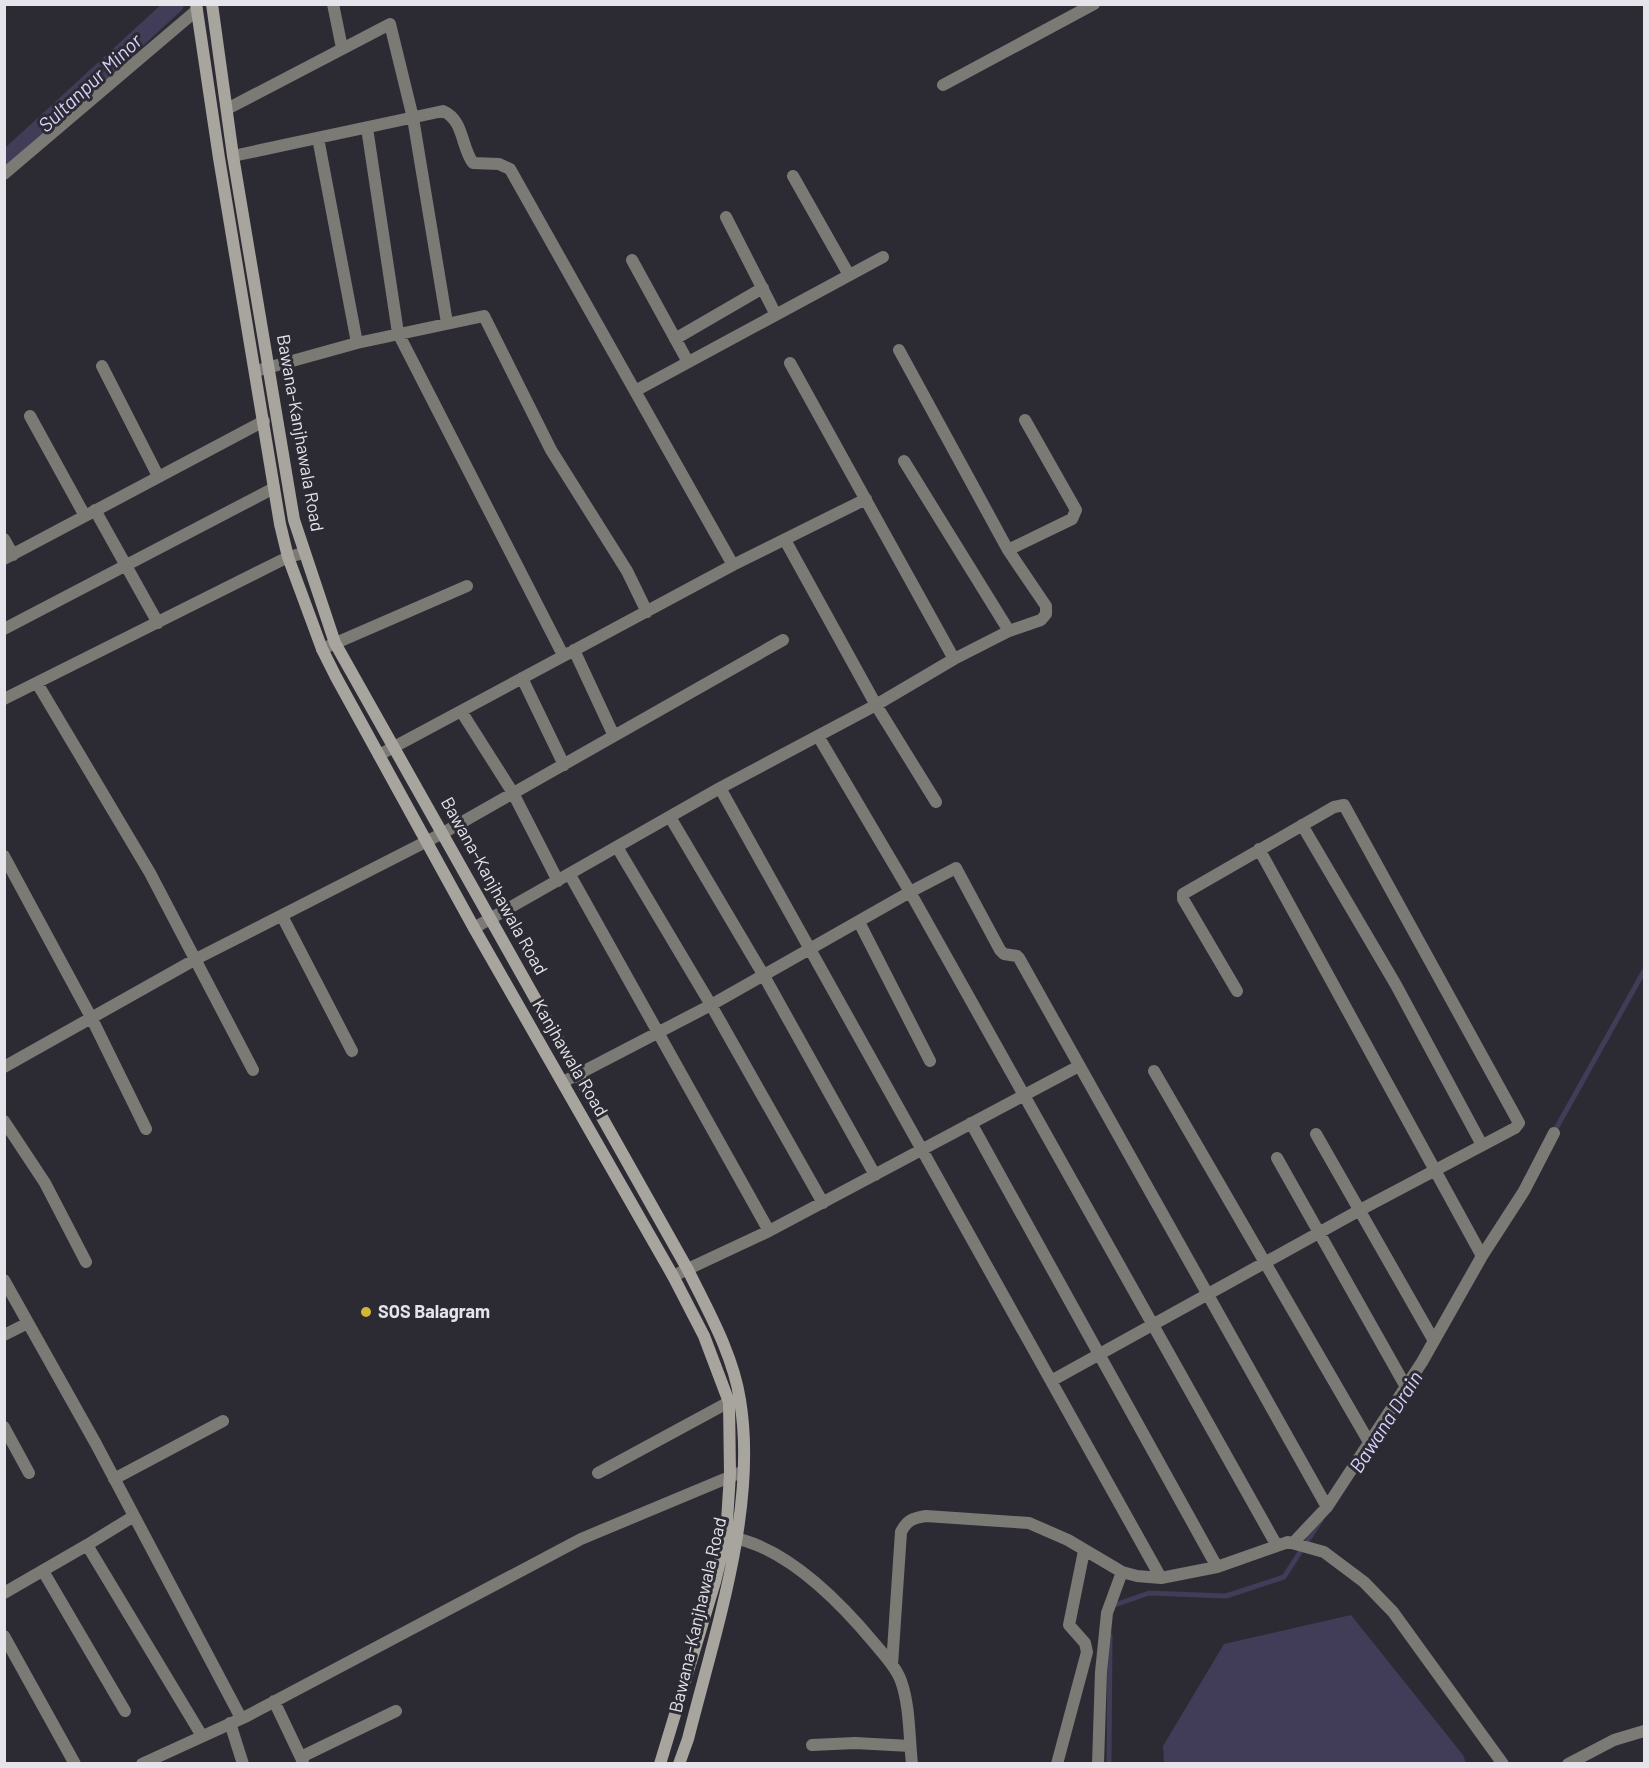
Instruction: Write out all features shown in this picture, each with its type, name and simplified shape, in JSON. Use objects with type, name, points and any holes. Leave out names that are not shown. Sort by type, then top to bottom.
[{"type":"main road","name":"Bawana-Kanjhawala Road","points":[[212,4],[233,156],[294,520],[335,643],[580,1074],[688,1270],[718,1332],[735,1400],[736,1473],[731,1537],[688,1739],[679,1764]]},
{"type":"main road","name":"Kanjhawala Road","points":[[196,7],[274,488],[288,557],[322,649],[474,928],[673,1276],[735,1400]]},
{"type":"main road","points":[[357,714],[370,707]]},
{"type":"main road","points":[[660,1764],[715,1582],[731,1537]]},
{"type":"street","points":[[333,4],[342,48]]},
{"type":"street","points":[[943,85],[1094,4]]},
{"type":"street","points":[[4,174],[196,7]]},
{"type":"street","points":[[227,109],[390,24],[413,118],[447,323]]},
{"type":"street","points":[[233,156],[443,111],[450,114],[457,124],[473,163],[499,164],[510,169],[733,565]]},
{"type":"street","points":[[368,128],[398,333],[614,736]]},
{"type":"street","points":[[318,138],[357,343]]},
{"type":"street","points":[[793,176],[849,275]]},
{"type":"street","points":[[726,217],[776,315]]},
{"type":"street","points":[[635,391],[883,257]]},
{"type":"street","points":[[632,260],[688,362]]},
{"type":"street","points":[[675,339],[763,288]]},
{"type":"street","points":[[256,371],[398,333],[479,315],[486,318],[551,450],[622,562],[647,612]]},
{"type":"street","points":[[474,928],[720,788],[876,705],[954,659],[1009,632],[1041,620],[1046,614],[1046,606],[1008,550],[899,350]]},
{"type":"street","points":[[790,363],[954,659]]},
{"type":"street","points":[[102,366],[158,476]]},
{"type":"street","points":[[30,416],[126,566],[158,623]]},
{"type":"street","points":[[1008,550],[1072,519],[1076,510],[1025,420]]},
{"type":"street","points":[[4,539],[9,557],[264,421]]},
{"type":"street","points":[[904,461],[1009,632]]},
{"type":"street","points":[[4,630],[274,488]]},
{"type":"street","points":[[379,755],[733,565],[866,499]]},
{"type":"street","points":[[785,540],[876,705],[936,802]]},
{"type":"street","points":[[4,699],[288,557],[304,553]]},
{"type":"street","points":[[322,649],[467,586]]},
{"type":"street","points":[[4,1067],[196,959],[443,833],[783,640]]},
{"type":"street","points":[[522,678],[564,765]]},
{"type":"street","points":[[37,683],[150,873],[253,1070]]},
{"type":"street","points":[[461,711],[658,1033],[769,1231]]},
{"type":"street","points":[[818,736],[910,892],[1277,1546]]},
{"type":"street","points":[[720,788],[812,949],[1161,1578]]},
{"type":"street","points":[[1052,1381],[1435,1169],[1515,1128],[1519,1123],[1517,1115],[1422,949],[1349,809],[1344,805],[1334,807],[1184,894],[1183,899],[1237,991]]},
{"type":"street","points":[[670,818],[764,976],[875,1175]]},
{"type":"street","points":[[1302,825],[1396,985],[1482,1144]]},
{"type":"street","points":[[617,847],[711,1005],[823,1203]]},
{"type":"street","points":[[1259,849],[1482,1256]]},
{"type":"street","points":[[4,856],[92,1019],[146,1129]]},
{"type":"street","points":[[564,1082],[711,1005],[956,868],[999,950],[1004,954],[1019,958],[1327,1507]]},
{"type":"street","points":[[282,916],[352,1051]]},
{"type":"street","points":[[859,922],[930,1061]]},
{"type":"street","points":[[673,1276],[769,1231],[1079,1066]]},
{"type":"street","points":[[1154,1071],[1369,1442]]},
{"type":"street","points":[[5,1122],[45,1183],[86,1262]]},
{"type":"street","points":[[971,1123],[1217,1567]]},
{"type":"street","points":[[1297,1543],[1327,1507],[1406,1387],[1482,1256],[1524,1191],[1554,1133]]},
{"type":"street","points":[[1316,1134],[1434,1341]]},
{"type":"street","points":[[1276,1158],[1406,1387]]},
{"type":"street","points":[[4,1280],[134,1516],[236,1721],[243,1764]]},
{"type":"street","points":[[4,1335],[28,1323]]},
{"type":"street","points":[[597,1473],[735,1400]]},
{"type":"street","points":[[114,1479],[223,1421]]},
{"type":"street","points":[[4,1427],[29,1473]]},
{"type":"street","points":[[142,1764],[236,1721],[580,1539],[736,1473]]},
{"type":"street","points":[[4,1593],[134,1516]]},
{"type":"street","points":[[892,1665],[901,1532],[905,1523],[912,1519],[926,1516],[1029,1523],[1122,1572],[1161,1578],[1217,1567],[1277,1546],[1297,1543],[1324,1552],[1364,1582],[1393,1612],[1503,1764]]},
{"type":"street","points":[[731,1537],[765,1551],[808,1577],[843,1606],[892,1665],[904,1692],[912,1764]]},
{"type":"street","points":[[87,1545],[202,1736]]},
{"type":"street","points":[[1057,1764],[1088,1652],[1085,1643],[1069,1625],[1084,1551]]},
{"type":"street","points":[[43,1571],[124,1711]]},
{"type":"street","points":[[1098,1764],[1101,1672],[1107,1613],[1122,1572]]},
{"type":"street","points":[[4,1636],[75,1764]]},
{"type":"street","points":[[274,1701],[302,1760],[396,1711]]},
{"type":"street","points":[[1568,1764],[1614,1740],[1644,1731]]},
{"type":"street","points":[[812,1745],[855,1743],[910,1746]]},
{"type":"shaded area","points":[[1351,1615],[1463,1755],[1466,1763],[1164,1763],[1163,1746],[1224,1644]]},
{"type":"waterway","name":"Sultanpur Minor","points":[[4,161],[175,4]]},
{"type":"waterway","name":"Bawana Drain","points":[[1553,1134],[1644,971]]},
{"type":"waterway","name":"Bawana Drain","points":[[1112,1606],[1149,1593],[1226,1596],[1284,1577],[1321,1520]]},
{"type":"waterway","name":"Bawana Drain","points":[[1109,1764],[1110,1635]]},
{"type":"place","name":"SOS Balagram","points":[[366,1312]]}]
